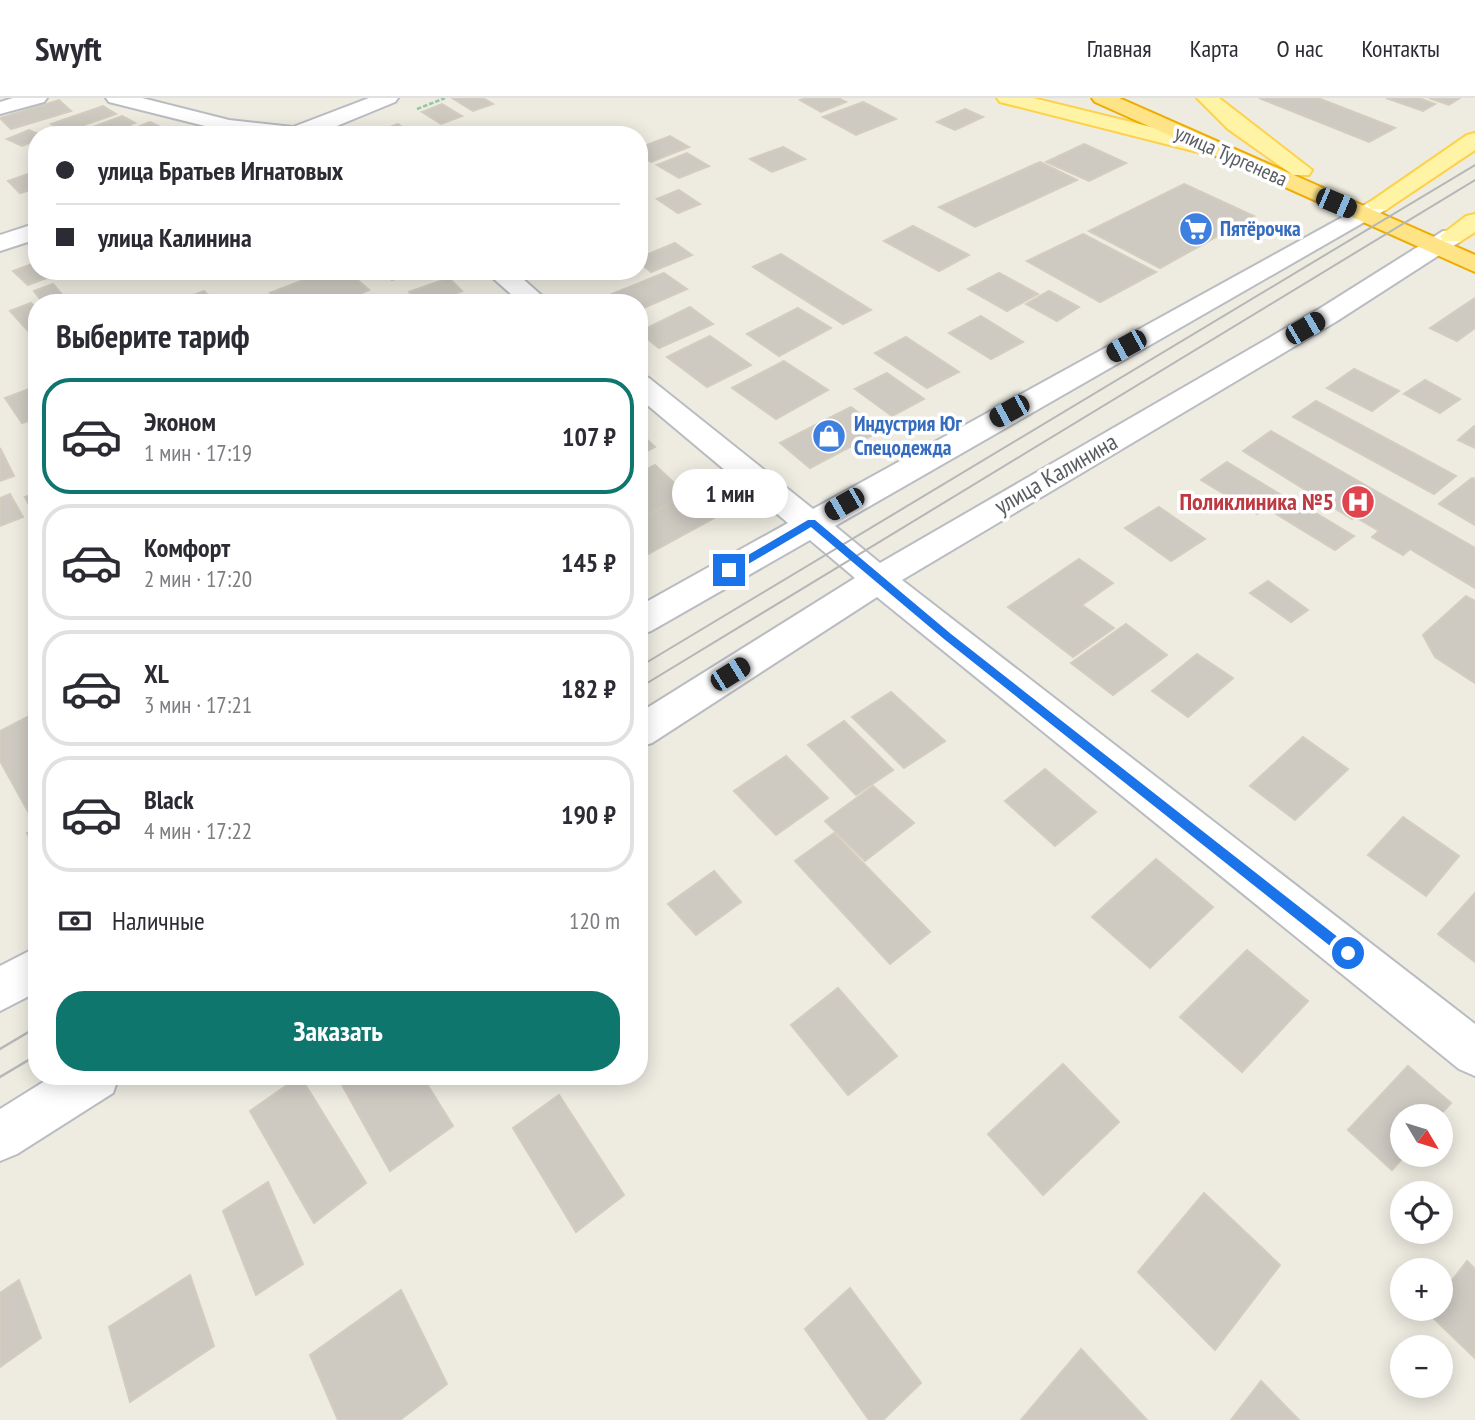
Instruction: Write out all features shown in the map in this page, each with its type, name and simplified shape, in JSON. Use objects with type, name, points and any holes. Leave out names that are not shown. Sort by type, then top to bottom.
[{"type":"highway","name":"улица Тургенева","points":[[1102,98],[1213,149],[1371,209],[1444,241],[1475,264]]},
{"type":"highway","name":"улица Тургенева","points":[[1142,98],[1301,170],[1371,209]]},
{"type":"highway","name":"улица Тургенева","points":[[1444,241],[1475,246]]},
{"type":"main road","points":[[1007,98],[1213,149]]},
{"type":"main road","points":[[1207,98],[1236,124],[1301,170]]},
{"type":"main road","points":[[1371,209],[1475,140]]},
{"type":"main road","name":"улица Калинина","points":[[1444,241],[1475,221]]},
{"type":"street","points":[[0,108],[37,98]]},
{"type":"street","points":[[116,98],[229,126]]},
{"type":"street","points":[[315,126],[388,98]]},
{"type":"street","points":[[648,617],[1371,209]]},
{"type":"street","points":[[0,244],[28,233]]},
{"type":"street","name":"улица Калинина","points":[[648,726],[880,578],[1328,315],[1444,241]]},
{"type":"street","points":[[509,280],[526,294]]},
{"type":"street","points":[[648,391],[880,578],[947,636],[1475,1053]]},
{"type":"street","points":[[0,990],[28,973]]},
{"type":"street","points":[[0,1137],[82,1085]]},
{"type":"building","points":[[452,98],[483,98],[493,104],[473,111]]},
{"type":"building","points":[[838,98],[846,102],[821,112],[800,100]]},
{"type":"building","points":[[1259,98],[1318,98],[1395,128],[1369,142]]},
{"type":"building","points":[[1386,98],[1419,98],[1435,104],[1423,111]]},
{"type":"building","points":[[1429,98],[1460,98],[1449,105]]},
{"type":"building","points":[[59,100],[71,111],[11,129],[0,118]]},
{"type":"building","points":[[863,102],[896,119],[856,135],[823,117]]},
{"type":"building","points":[[442,104],[462,116],[441,124],[422,112]]},
{"type":"building","points":[[103,106],[116,114],[81,126],[51,124]]},
{"type":"building","points":[[965,109],[983,117],[955,130],[937,122]]},
{"type":"building","points":[[122,116],[135,123],[128,126],[96,126]]},
{"type":"building","points":[[150,122],[158,126],[140,126]]},
{"type":"building","points":[[28,130],[28,144],[22,146],[7,139]]},
{"type":"building","points":[[670,136],[689,147],[651,162],[648,160],[648,145]]},
{"type":"building","points":[[1084,144],[1126,163],[1089,181],[1046,162]]},
{"type":"building","points":[[783,147],[805,159],[772,172],[750,159]]},
{"type":"building","points":[[687,153],[709,166],[679,178],[657,165]]},
{"type":"building","points":[[1040,162],[1077,180],[975,227],[939,207]]},
{"type":"building","points":[[28,174],[28,191],[20,193],[8,181]]},
{"type":"building","points":[[1184,184],[1254,216],[1160,268],[1089,231]]},
{"type":"building","points":[[679,190],[700,204],[678,213],[657,199]]},
{"type":"building","points":[[913,226],[969,255],[939,271],[884,241]]},
{"type":"building","points":[[1083,234],[1156,272],[1100,302],[1027,261]]},
{"type":"building","points":[[675,243],[692,255],[651,272],[648,270],[648,254]]},
{"type":"building","points":[[781,254],[871,310],[843,324],[753,267]]},
{"type":"building","points":[[28,265],[28,280],[41,280],[28,285],[13,271]]},
{"type":"building","points":[[664,273],[687,289],[648,306],[648,294],[612,294]]},
{"type":"building","points":[[999,273],[1038,294],[1007,311],[968,289]]},
{"type":"building","points":[[304,280],[357,280],[369,290],[359,294],[270,293]]},
{"type":"building","points":[[443,280],[451,280],[462,291],[454,294],[409,292]]},
{"type":"building","points":[[53,284],[61,294],[36,294],[34,291]]},
{"type":"building","points":[[1049,291],[1079,307],[1057,321],[1026,304]]},
{"type":"building","points":[[1475,298],[1475,328],[1457,341],[1430,328]]},
{"type":"building","points":[[28,304],[28,331],[10,311]]},
{"type":"building","points":[[690,307],[713,324],[659,348],[648,339],[648,328]]},
{"type":"building","points":[[798,308],[831,328],[779,356],[747,334]]},
{"type":"building","points":[[981,316],[1023,342],[991,359],[949,333]]},
{"type":"building","points":[[710,336],[751,365],[707,387],[667,357]]},
{"type":"building","points":[[906,337],[959,372],[927,388],[875,353]]},
{"type":"building","points":[[784,361],[828,390],[776,419],[732,388]]},
{"type":"building","points":[[1354,369],[1399,391],[1372,411],[1327,388]]},
{"type":"building","points":[[887,373],[924,399],[892,416],[855,389]]},
{"type":"building","points":[[1425,380],[1460,399],[1440,413],[1404,394]]},
{"type":"building","points":[[28,389],[28,421],[22,423],[5,398]]},
{"type":"building","points":[[1316,401],[1456,476],[1434,494],[1293,417]]},
{"type":"building","points":[[851,407],[882,430],[810,468],[780,443]]},
{"type":"building","points":[[1475,427],[1475,448],[1458,440]]},
{"type":"building","name":"Поликлиника №5","points":[[1271,431],[1475,548],[1475,588],[1410,549],[1403,555],[1372,537],[1379,531],[1355,517],[1352,519],[1243,451]]},
{"type":"building","points":[[648,440],[655,447],[648,450]]},
{"type":"building","points":[[0,448],[14,476],[0,481]]},
{"type":"building","points":[[1227,462],[1283,496],[1257,514],[1201,480]]},
{"type":"building","points":[[655,465],[687,495],[648,514],[648,468]]},
{"type":"building","points":[[1472,478],[1475,479],[1475,525],[1439,504]]},
{"type":"building","points":[[10,494],[23,517],[0,526],[0,498]]},
{"type":"building","points":[[687,495],[714,518],[648,554],[648,515]]},
{"type":"building","points":[[1294,500],[1354,536],[1335,550],[1276,514]]},
{"type":"building","points":[[1159,507],[1205,539],[1171,561],[1125,528]]},
{"type":"building","points":[[1079,559],[1113,583],[1082,605],[1114,628],[1073,657],[1008,607]]},
{"type":"building","points":[[1268,581],[1308,610],[1291,622],[1250,593]]},
{"type":"building","points":[[1466,596],[1475,601],[1475,683],[1435,657],[1423,635]]},
{"type":"building","points":[[1126,624],[1167,655],[1113,695],[1071,663]]},
{"type":"building","points":[[1197,654],[1233,678],[1188,717],[1152,691]]},
{"type":"building","points":[[891,692],[945,741],[904,768],[852,717]]},
{"type":"building","points":[[28,717],[28,812],[0,761],[0,731]]},
{"type":"building","points":[[844,721],[893,770],[856,795],[808,745]]},
{"type":"building","points":[[1303,737],[1348,769],[1295,820],[1250,786]]},
{"type":"building","points":[[786,756],[828,798],[776,835],[734,791]]},
{"type":"building","points":[[1045,769],[1096,812],[1055,846],[1005,801]]},
{"type":"building","points":[[873,786],[914,823],[865,861],[825,821]]},
{"type":"building","points":[[1403,817],[1459,856],[1426,896],[1368,855]]},
{"type":"building","points":[[834,833],[930,932],[890,964],[795,861]]},
{"type":"building","points":[[1156,859],[1213,907],[1150,968],[1092,917]]},
{"type":"building","points":[[714,871],[741,902],[696,935],[668,904]]},
{"type":"building","points":[[1475,893],[1475,962],[1438,934]]},
{"type":"building","points":[[1247,950],[1308,1001],[1242,1072],[1180,1017]]},
{"type":"building","points":[[838,988],[897,1056],[848,1095],[791,1025]]},
{"type":"building","points":[[1063,1064],[1119,1122],[1043,1195],[988,1134]]},
{"type":"building","points":[[1408,1066],[1451,1103],[1390,1104],[1390,1167],[1395,1167],[1392,1170],[1348,1130]]},
{"type":"building","points":[[287,1085],[306,1085],[366,1183],[314,1223],[250,1111]]},
{"type":"building","points":[[342,1085],[428,1085],[453,1126],[390,1171]]},
{"type":"building","points":[[559,1095],[624,1195],[576,1232],[513,1128]]},
{"type":"building","points":[[268,1182],[303,1264],[256,1295],[223,1211]]},
{"type":"building","points":[[1204,1193],[1280,1265],[1215,1350],[1138,1272]]},
{"type":"building","points":[[1467,1261],[1475,1269],[1475,1358],[1436,1321],[1453,1321],[1453,1279]]},
{"type":"building","points":[[190,1275],[214,1346],[130,1402],[109,1327]]},
{"type":"building","points":[[19,1280],[41,1338],[0,1367],[0,1293]]},
{"type":"building","points":[[850,1288],[921,1383],[883,1420],[869,1420],[805,1329]]},
{"type":"building","points":[[401,1290],[447,1384],[400,1420],[338,1420],[310,1355]]},
{"type":"building","points":[[1081,1349],[1147,1420],[1021,1420]]},
{"type":"building","points":[[1261,1381],[1299,1420],[1231,1420]]},
{"type":"tram line","points":[[648,662],[1475,165]]},
{"type":"tram line","points":[[648,683],[1475,180]]},
{"type":"tram line","points":[[0,1049],[28,1032]]},
{"type":"tram line","points":[[0,1077],[28,1060]]},
{"type":"place","name":"Пятёрочка","points":[[1196,229]]},
{"type":"place","name":"Индустрия Юг Спецодежда","points":[[829,436]]},
{"type":"place","name":"Поликлиника №5","points":[[1358,502]]},
{"type":"route","points":[[729,570],[811,523],[947,636],[1348,953]]}]
